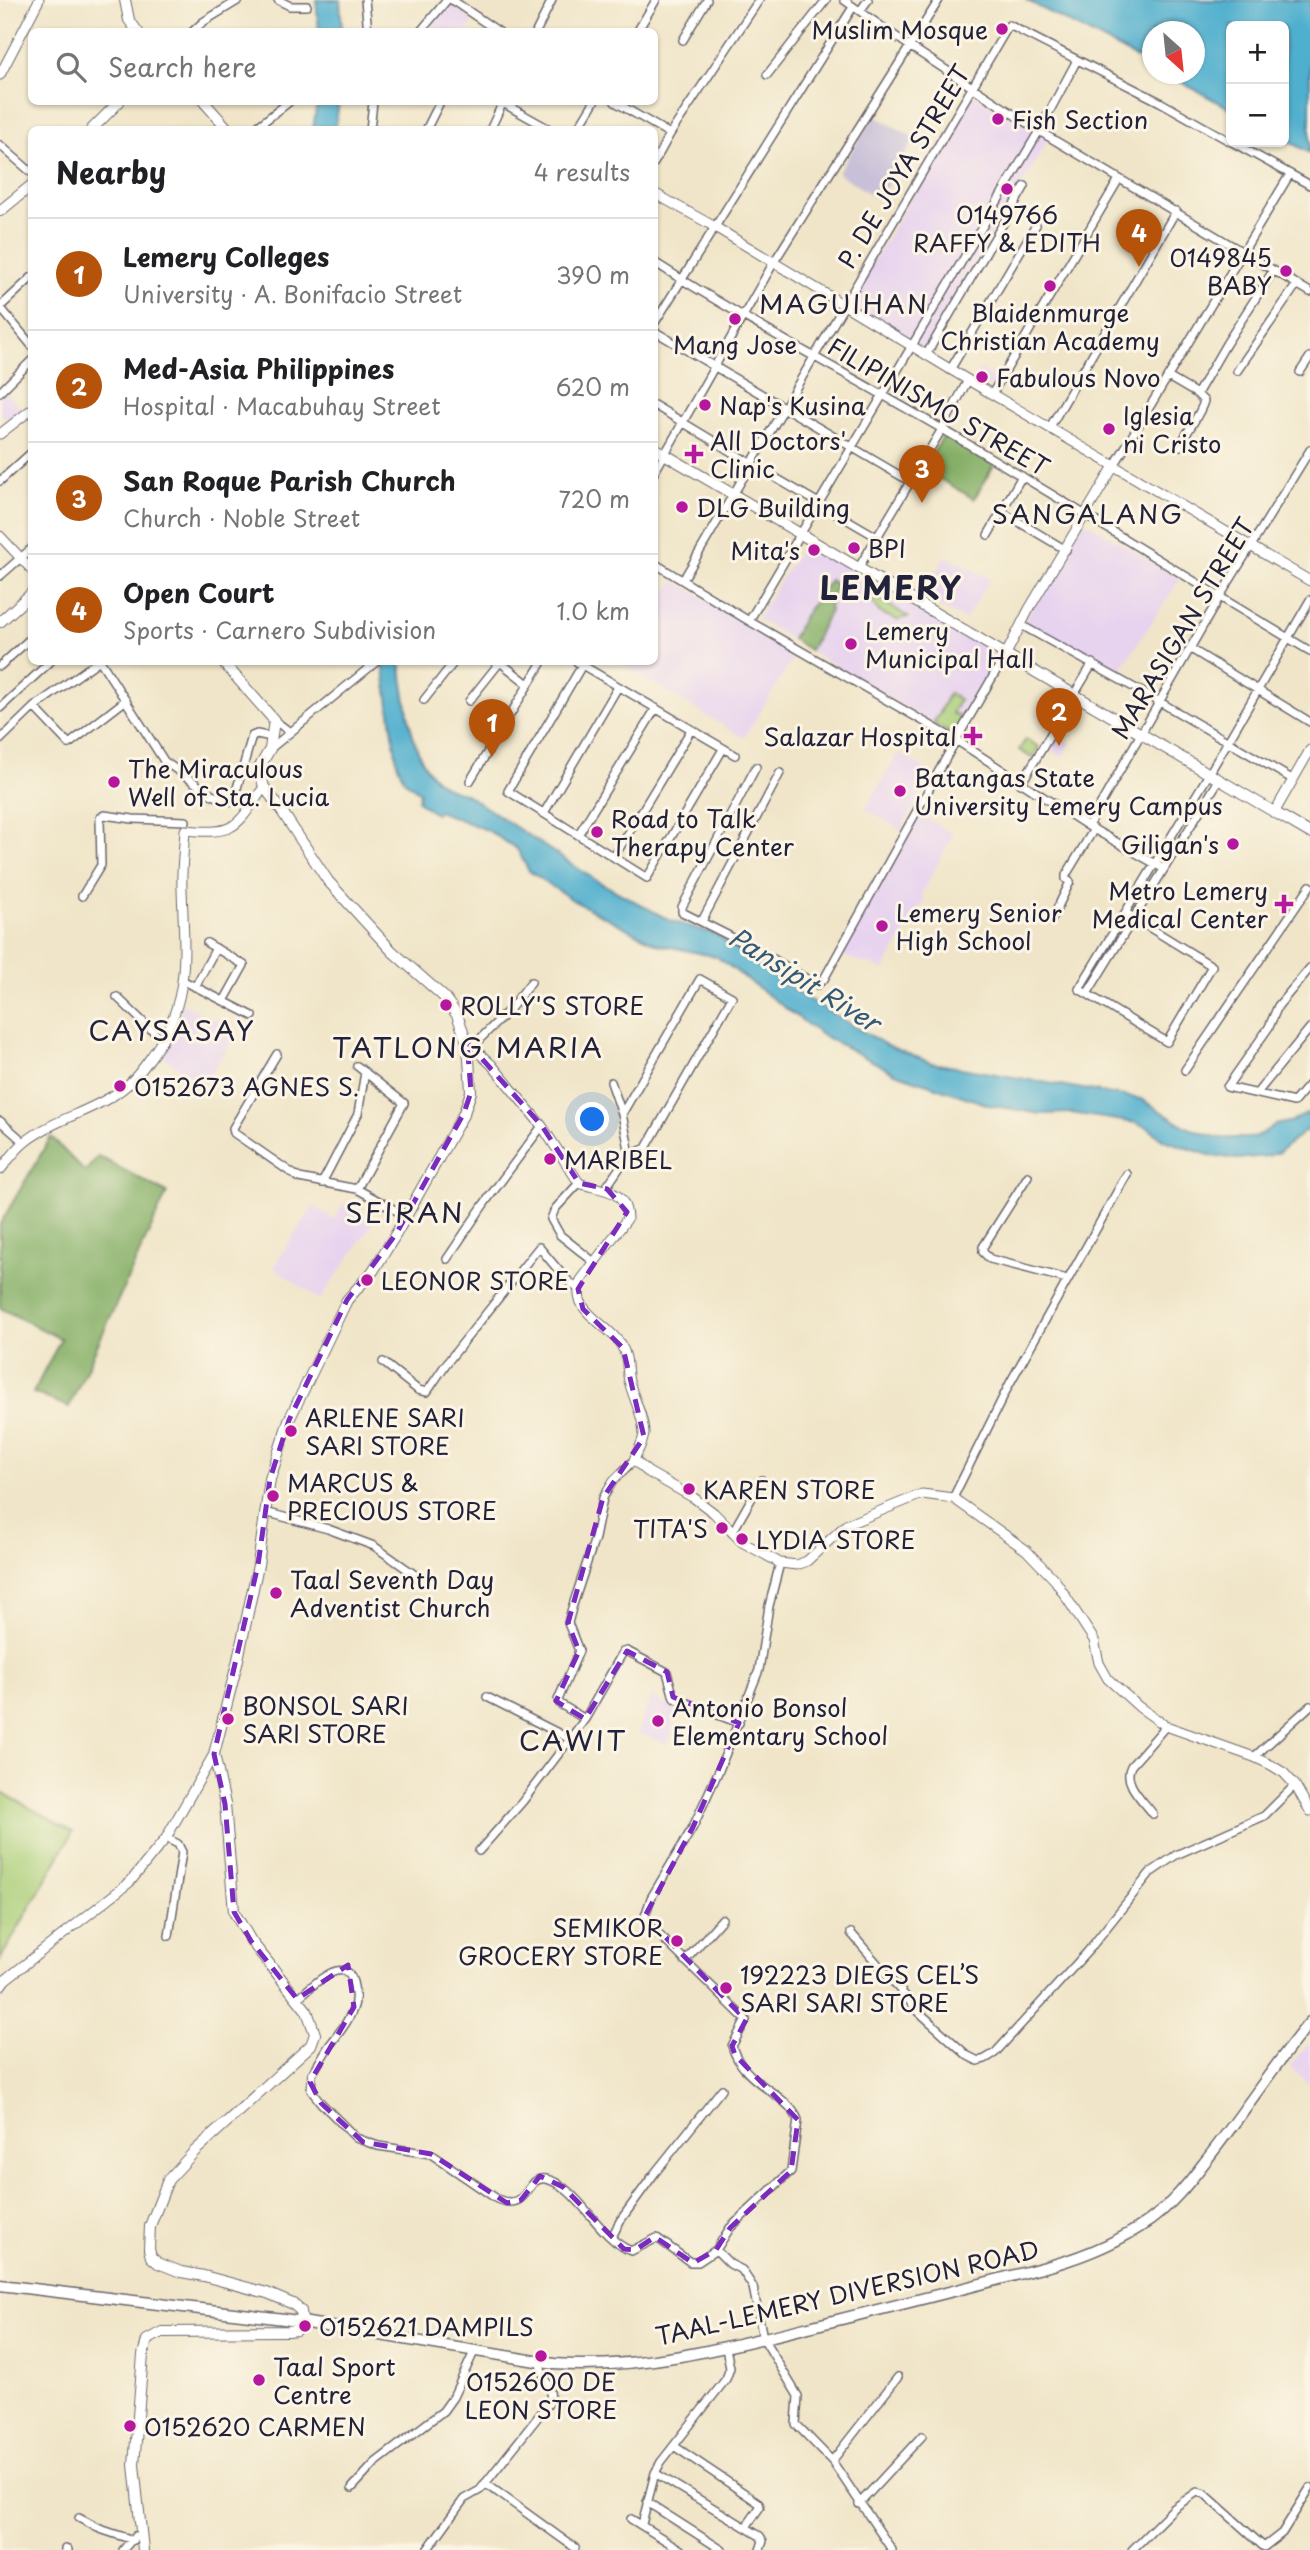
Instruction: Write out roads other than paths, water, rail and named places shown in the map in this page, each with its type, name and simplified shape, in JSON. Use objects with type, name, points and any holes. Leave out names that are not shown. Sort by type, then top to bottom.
[{"type":"main road","points":[[125,0],[129,20],[135,28]]},
{"type":"main road","points":[[95,126],[116,105]]},
{"type":"main road","points":[[207,105],[225,126]]},
{"type":"main road","points":[[0,211],[28,188]]},
{"type":"main road","points":[[658,450],[1310,833]]},
{"type":"main road","points":[[0,622],[28,597]]},
{"type":"main road","points":[[143,2550],[134,2465],[143,2355],[147,2340],[150,2336],[162,2332],[289,2331],[296,2330],[302,2321],[300,2312],[293,2304],[267,2293],[181,2272],[158,2263],[151,2257],[149,2249],[150,2226],[168,2180],[195,2151],[311,2045],[315,2034],[307,2011],[251,1941],[234,1912],[225,1804],[214,1754],[258,1566],[270,1479],[289,1420],[347,1300],[373,1270],[406,1216],[464,1113],[471,1092],[469,1044],[457,1015],[444,997],[392,951],[328,881],[264,788],[259,768],[270,750],[274,720],[226,665]]},
{"type":"main road","name":"TAAL-LEMERY DIVERSION ROAD","points":[[0,2285],[302,2321],[540,2362],[623,2364],[726,2348],[1053,2265],[1123,2237],[1150,2220],[1188,2183],[1310,2022]]},
{"type":"street","points":[[0,75],[39,0]]},
{"type":"street","points":[[196,28],[239,0]]},
{"type":"street","points":[[278,0],[290,6],[307,6]]},
{"type":"street","points":[[365,0],[368,28]]},
{"type":"street","points":[[424,28],[450,0],[465,3],[494,28]]},
{"type":"street","points":[[538,28],[552,0]]},
{"type":"street","points":[[639,28],[656,0]]},
{"type":"street","points":[[683,40],[707,0]]},
{"type":"street","points":[[658,156],[759,0]]},
{"type":"street","points":[[767,75],[826,0]]},
{"type":"street","points":[[844,0],[1039,131],[1310,292]]},
{"type":"street","points":[[658,318],[856,9],[868,0]]},
{"type":"street","points":[[658,467],[774,262],[939,0]]},
{"type":"street","name":"P. DE JOYA STREET","points":[[682,580],[1009,25],[1077,60]]},
{"type":"street","points":[[749,621],[1039,131],[1077,60],[1226,139]]},
{"type":"street","points":[[258,126],[285,105]]},
{"type":"street","points":[[370,126],[373,105]]},
{"type":"street","points":[[428,126],[439,105]]},
{"type":"street","points":[[492,126],[502,105]]},
{"type":"street","points":[[508,105],[544,126]]},
{"type":"street","points":[[579,126],[592,105]]},
{"type":"street","points":[[620,105],[656,126]]},
{"type":"street","points":[[658,127],[670,134]]},
{"type":"street","points":[[0,145],[28,170]]},
{"type":"street","points":[[1240,147],[1310,185]]},
{"type":"street","points":[[756,767],[682,912],[765,954],[817,985],[824,979],[1021,625],[1290,174]]},
{"type":"street","points":[[992,394],[1119,179]]},
{"type":"street","points":[[926,355],[1025,186]]},
{"type":"street","points":[[658,195],[1310,581]]},
{"type":"street","points":[[1050,426],[1176,211]]},
{"type":"street","points":[[950,370],[1036,225]]},
{"type":"street","name":"FILIPINISMO STREET","points":[[658,265],[1022,476],[1310,651]]},
{"type":"street","points":[[1197,394],[1273,271]]},
{"type":"street","points":[[28,281],[0,307],[28,341]]},
{"type":"street","points":[[1237,371],[1297,284]]},
{"type":"street","points":[[658,333],[911,482]]},
{"type":"street","points":[[1300,372],[1310,357]]},
{"type":"street","points":[[0,392],[28,364]]},
{"type":"street","points":[[1168,377],[1204,401],[1186,430],[1180,446]]},
{"type":"street","points":[[859,567],[942,429],[968,380]]},
{"type":"street","points":[[658,408],[877,537]]},
{"type":"street","points":[[0,434],[28,412]]},
{"type":"street","name":"MARASIGAN STREET","points":[[1051,921],[1070,882],[1066,875],[1142,734],[1219,598],[1310,450]]},
{"type":"street","points":[[0,481],[28,456]]},
{"type":"street","points":[[988,535],[1022,476]]},
{"type":"street","points":[[1002,512],[1066,550]]},
{"type":"street","points":[[0,536],[28,565]]},
{"type":"street","points":[[0,576],[28,551]]},
{"type":"street","points":[[658,566],[956,740],[1021,784],[1164,869]]},
{"type":"street","points":[[1130,915],[1155,864],[1310,600]]},
{"type":"street","points":[[1021,625],[1093,663],[1292,779]]},
{"type":"street","points":[[0,666],[28,642]]},
{"type":"street","points":[[1191,649],[1310,722]]},
{"type":"street","points":[[1021,784],[1093,663]]},
{"type":"street","points":[[0,708],[47,665]]},
{"type":"street","points":[[0,740],[34,707],[95,665]]},
{"type":"street","points":[[101,665],[164,761],[212,795],[233,802],[252,736],[257,734],[271,737]]},
{"type":"street","points":[[365,665],[367,669]]},
{"type":"street","points":[[270,750],[372,665]]},
{"type":"street","points":[[424,700],[452,665]]},
{"type":"street","points":[[469,701],[498,665]]},
{"type":"street","points":[[504,665],[528,684]]},
{"type":"street","points":[[470,781],[540,665]]},
{"type":"street","points":[[580,665],[508,791],[647,878],[723,748]]},
{"type":"street","points":[[584,665],[734,755]]},
{"type":"street","points":[[544,813],[618,687]]},
{"type":"street","points":[[34,707],[69,744],[127,701]]},
{"type":"street","points":[[578,835],[656,708]]},
{"type":"street","points":[[274,720],[290,732]]},
{"type":"street","points":[[614,857],[691,730]]},
{"type":"street","points":[[1273,813],[1310,750]]},
{"type":"street","points":[[702,920],[780,773]]},
{"type":"street","points":[[1130,915],[1212,966],[1167,1042],[1079,989],[1130,915],[1164,869],[1219,780]]},
{"type":"street","points":[[82,896],[99,871],[100,818],[104,815],[186,822],[215,833],[239,823],[264,788]]},
{"type":"street","points":[[0,1170],[24,1142],[65,1119],[95,1107],[132,1083],[163,1041],[175,1016],[182,980],[185,941],[182,886],[186,822]]},
{"type":"street","points":[[1185,1070],[1310,886]]},
{"type":"street","points":[[207,943],[244,965],[224,1001]]},
{"type":"street","points":[[195,987],[216,948]]},
{"type":"street","points":[[1310,968],[1278,1006],[1269,1027],[1227,1087],[1294,1101],[1310,1083]]},
{"type":"street","points":[[622,1114],[700,979],[732,997],[646,1148],[639,1153],[630,1154]]},
{"type":"street","points":[[182,980],[253,1016]]},
{"type":"street","points":[[531,982],[510,1009],[469,1044],[492,1065],[542,1126],[579,1184],[605,1189],[623,1202],[627,1219],[594,1262],[578,1289],[583,1309],[617,1338],[626,1357],[629,1379],[644,1431],[634,1460],[613,1481],[603,1498],[595,1538],[568,1623],[579,1651],[558,1700],[560,1704],[585,1719]]},
{"type":"street","points":[[117,997],[163,1041]]},
{"type":"street","points":[[1257,1093],[1310,1028]]},
{"type":"street","points":[[277,1054],[233,1128],[234,1133],[299,1178],[357,1189],[406,1216]]},
{"type":"street","points":[[357,1066],[404,1103],[357,1189]]},
{"type":"street","points":[[322,1183],[358,1114],[365,1072]]},
{"type":"street","points":[[605,1189],[630,1154],[622,1114],[611,1082]]},
{"type":"street","points":[[0,1121],[24,1142]]},
{"type":"street","points":[[447,1259],[542,1126]]},
{"type":"street","points":[[953,1498],[1010,1383],[1128,1174]]},
{"type":"street","points":[[1028,1176],[983,1247],[983,1252],[990,1259],[1067,1279]]},
{"type":"street","points":[[579,1184],[555,1209],[551,1219],[560,1235],[594,1262]]},
{"type":"street","points":[[383,1362],[418,1390],[427,1392],[446,1364],[540,1247],[565,1278],[578,1289]]},
{"type":"street","points":[[634,1460],[648,1472],[714,1513],[742,1542],[780,1563],[797,1565],[807,1561],[846,1525],[922,1494],[953,1498],[1026,1550],[1055,1580],[1094,1640],[1099,1663],[1108,1679],[1139,1707],[1166,1726],[1254,1757],[1284,1773],[1295,1785],[1310,1811]]},
{"type":"street","points":[[732,1533],[762,1480]]},
{"type":"street","points":[[265,1512],[328,1529],[374,1546],[414,1574]]},
{"type":"street","points":[[297,1999],[339,1969],[351,1976],[356,1993],[354,2007],[312,2074],[310,2082],[311,2090],[321,2103],[356,2138],[378,2146],[430,2154],[497,2199],[508,2203],[521,2200],[535,2182],[546,2179],[563,2187],[612,2238],[631,2252],[657,2238],[690,2262],[698,2262],[716,2250],[730,2228],[791,2171],[799,2120],[791,2109],[742,2068],[732,2046],[746,2020],[648,1924],[645,1916],[651,1898],[694,1827],[738,1723],[758,1670],[769,1606],[780,1563]]},
{"type":"street","points":[[479,1851],[523,1801],[585,1719],[618,1658],[627,1651],[667,1672],[674,1698],[738,1723]]},
{"type":"street","points":[[487,1698],[570,1739]]},
{"type":"street","points":[[1254,1757],[1310,1706]]},
{"type":"street","points":[[1153,1814],[1129,1781],[1127,1773],[1166,1726]]},
{"type":"street","points":[[0,1987],[5,1980],[130,1882],[166,1838],[214,1754]]},
{"type":"street","points":[[851,1933],[919,2012],[968,2056],[978,2061],[985,2059],[995,2053],[1088,1951],[1150,1873],[1176,1856],[1264,1816],[1295,1785]]},
{"type":"street","points":[[166,1838],[178,1843],[182,1852],[169,1936]]},
{"type":"street","points":[[685,1961],[722,1919]]},
{"type":"street","points":[[612,2238],[620,2221],[654,2174],[722,2089]]},
{"type":"street","points":[[716,2250],[730,2264],[742,2270],[753,2287],[763,2338],[798,2396],[796,2424],[832,2461],[892,2550]]},
{"type":"street","points":[[642,2524],[655,2473],[726,2379],[730,2368],[726,2348]]},
{"type":"street","points":[[352,2488],[375,2463],[443,2411],[453,2397],[474,2352]]},
{"type":"street","points":[[427,2550],[464,2499],[475,2494],[485,2483],[549,2403],[551,2391],[540,2371],[540,2362]]},
{"type":"street","points":[[832,2461],[898,2377]]},
{"type":"street","points":[[859,2504],[922,2436]]},
{"type":"street","points":[[674,2446],[759,2503],[760,2507],[746,2527]]},
{"type":"street","points":[[655,2473],[762,2538],[760,2550]]},
{"type":"street","points":[[485,2483],[575,2548]]},
{"type":"street","points":[[1132,2550],[1174,2508],[1197,2492],[1205,2494],[1264,2547],[1282,2533],[1310,2488]]},
{"type":"street","points":[[647,2502],[722,2550]]},
{"type":"street","points":[[79,2518],[107,2532],[133,2540]]},
{"type":"street","points":[[631,2519],[681,2550]]},
{"type":"street","points":[[123,2550],[141,2527]]},
{"type":"water","points":[[316,0],[340,0],[342,28],[319,28]]},
{"type":"water","points":[[1026,0],[1310,0],[1310,153],[1289,142],[1289,21],[1226,21],[1226,106],[1185,84],[1205,84],[1205,21],[1142,21],[1142,61]]},
{"type":"water","points":[[317,105],[339,105],[335,126],[313,126]]},
{"type":"water","points":[[383,665],[400,665],[414,741],[432,775],[446,787],[464,793],[597,881],[671,921],[715,934],[801,995],[888,1046],[932,1063],[1141,1099],[1186,1127],[1219,1138],[1250,1138],[1310,1112],[1310,1127],[1279,1152],[1268,1156],[1237,1159],[1209,1155],[1164,1140],[1147,1127],[1136,1123],[1071,1113],[1041,1114],[989,1105],[895,1073],[820,1034],[717,957],[657,944],[574,901],[529,871],[517,849],[487,830],[438,811],[435,814],[418,801],[420,792],[404,780],[397,763]]},
{"type":"place","name":"Muslim Mosque","points":[[1002,29]]},
{"type":"place","name":"Fish Section","points":[[998,119]]},
{"type":"place","name":"0149766 RAFFY & EDITH","points":[[1007,189]]},
{"type":"place","name":"Open Court","points":[[1139,267]]},
{"type":"place","name":"0149845 BABY","points":[[1286,271]]},
{"type":"place","name":"Blaidenmurge Christian Academy","points":[[1050,286]]},
{"type":"place","name":"Mang Jose","points":[[735,319]]},
{"type":"place","name":"Fabulous Novo","points":[[982,377]]},
{"type":"place","name":"Nap's Kusina","points":[[705,405]]},
{"type":"place","name":"Iglesia ni Cristo","points":[[1109,429]]},
{"type":"place","name":"All Doctors' Clinic","points":[[694,454]]},
{"type":"place","name":"San Roque Parish Church","points":[[922,503]]},
{"type":"place","name":"DLG Building","points":[[682,507]]},
{"type":"place","name":"BPI","points":[[854,548]]},
{"type":"place","name":"Mita's","points":[[814,550]]},
{"type":"place","name":"Lemery Municipal Hall","points":[[851,644]]},
{"type":"place","name":"Salazar Hospital","points":[[973,736]]},
{"type":"place","name":"Med-Asia Philippines","points":[[1059,746]]},
{"type":"place","name":"Lemery Colleges","points":[[492,757]]},
{"type":"place","name":"The Miraculous Well of Sta. Lucia","points":[[114,782]]},
{"type":"place","name":"Batangas State University Lemery Campus","points":[[900,791]]},
{"type":"place","name":"Road to Talk Therapy Center","points":[[597,832]]},
{"type":"place","name":"Giligan's","points":[[1233,844]]},
{"type":"place","name":"Metro Lemery Medical Center","points":[[1284,904]]},
{"type":"place","name":"Lemery Senior High School","points":[[882,926]]},
{"type":"place","name":"ROLLY'S STORE","points":[[446,1005]]},
{"type":"place","name":"0152673 AGNES S.","points":[[120,1086]]},
{"type":"place","name":"MARIBEL","points":[[550,1159]]},
{"type":"place","name":"LEONOR STORE","points":[[367,1280]]},
{"type":"place","name":"ARLENE SARI SARI STORE","points":[[291,1431]]},
{"type":"place","name":"KAREN STORE","points":[[689,1489]]},
{"type":"place","name":"MARCUS & PRECIOUS STORE","points":[[273,1496]]},
{"type":"place","name":"TITA'S","points":[[722,1528]]},
{"type":"place","name":"LYDIA STORE","points":[[742,1539]]},
{"type":"place","name":"Taal Seventh Day Adventist Church","points":[[276,1593]]},
{"type":"place","name":"BONSOL SARI SARI STORE","points":[[228,1719]]},
{"type":"place","name":"Antonio Bonsol Elementary School","points":[[658,1721]]},
{"type":"place","name":"SEMIKOR GROCERY STORE","points":[[677,1941]]},
{"type":"place","name":"192223 DIEGS CEL’S SARI SARI STORE","points":[[726,1988]]},
{"type":"place","name":"0152621 DAMPILS","points":[[305,2326]]},
{"type":"place","name":"0152600 DE LEON STORE","points":[[541,2356]]},
{"type":"place","name":"Taal Sport Centre","points":[[259,2380]]},
{"type":"place","name":"0152620 CARMEN","points":[[130,2426]]},
{"type":"district","name":"MAGUIHAN","points":[[844,303]]},
{"type":"district","name":"SANGALANG","points":[[1088,513]]},
{"type":"district","name":"LEMERY","points":[[891,587]]},
{"type":"district","name":"CAYSASAY","points":[[172,1029]]},
{"type":"district","name":"TATLONG MARIA","points":[[468,1046]]},
{"type":"district","name":"SEIRAN","points":[[405,1211]]},
{"type":"district","name":"CAWIT","points":[[573,1739]]},
{"type":"water label","name":"Pansipit River","points":[[805,979]]}]
